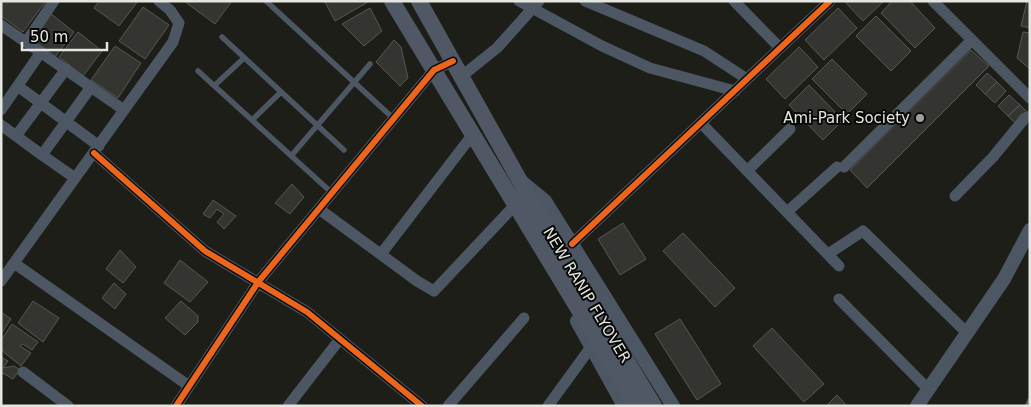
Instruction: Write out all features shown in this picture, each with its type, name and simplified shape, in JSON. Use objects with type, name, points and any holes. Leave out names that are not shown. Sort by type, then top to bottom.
[{"type":"main road","name":"NEW RANIP FLYOVER","points":[[392,1],[516,204],[534,219],[654,406]]},
{"type":"main road","name":"NEW RANIP FLYOVER","points":[[419,1],[523,184],[534,219],[637,406]]},
{"type":"street","points":[[26,42],[54,1]]},
{"type":"street","points":[[1,281],[173,42],[179,23],[170,10],[159,1]]},
{"type":"street","points":[[519,1],[535,5],[602,46],[650,68],[735,91]]},
{"type":"street","points":[[586,1],[704,51],[747,79]]},
{"type":"street","points":[[734,1],[780,48]]},
{"type":"street","points":[[572,244],[830,1]]},
{"type":"street","points":[[933,1],[1030,98]]},
{"type":"street","points":[[462,76],[497,48],[535,5]]},
{"type":"street","points":[[1,25],[124,110]]},
{"type":"street","points":[[787,212],[840,167],[972,40]]},
{"type":"street","points":[[1,110],[19,87],[41,52]]},
{"type":"street","points":[[176,406],[259,281],[434,70],[453,60]]},
{"type":"street","points":[[16,136],[66,70]]},
{"type":"street","points":[[19,87],[67,122],[205,251],[259,281],[307,312],[417,404]]},
{"type":"street","points":[[42,154],[91,87]]},
{"type":"street","points":[[955,196],[994,157],[1025,118],[1030,116]]},
{"type":"street","points":[[701,123],[839,266]]},
{"type":"street","points":[[1,125],[76,178]]},
{"type":"street","points":[[747,171],[790,128]]},
{"type":"street","points":[[380,254],[473,134]]},
{"type":"street","points":[[523,184],[545,201],[673,406]]},
{"type":"street","points":[[319,209],[417,282],[434,291],[516,204]]},
{"type":"street","points":[[516,204],[521,223],[624,406]]},
{"type":"street","points":[[917,406],[1004,279],[1030,230]]},
{"type":"street","points":[[828,254],[863,231],[968,333]]},
{"type":"street","points":[[14,263],[188,386]]},
{"type":"street","points":[[839,299],[928,389]]},
{"type":"street","points":[[448,406],[524,318]]},
{"type":"street","points":[[288,406],[340,339]]},
{"type":"street","points":[[548,406],[591,347]]},
{"type":"street","points":[[23,372],[68,406]]},
{"type":"lane","points":[[266,1],[394,119]]},
{"type":"lane","points":[[222,37],[344,150]]},
{"type":"lane","points":[[215,85],[244,58]]},
{"type":"lane","points":[[291,156],[370,64]]},
{"type":"lane","points":[[198,71],[332,193]]},
{"type":"lane","points":[[252,120],[281,92]]},
{"type":"building","points":[[1,1],[46,1],[23,32],[1,16]]},
{"type":"building","points":[[99,1],[138,1],[119,26],[94,8]]},
{"type":"building","points":[[184,1],[232,1],[215,24]]},
{"type":"building","points":[[844,1],[884,1],[863,21]]},
{"type":"building","points":[[892,1],[910,1],[935,28],[915,48],[881,13]]},
{"type":"building","points":[[1027,1],[1030,1],[1030,28],[1021,26]]},
{"type":"building","points":[[325,2],[368,2],[335,21]]},
{"type":"building","points":[[143,7],[169,25],[145,59],[119,41]]},
{"type":"building","points":[[370,8],[382,31],[364,46],[342,24]]},
{"type":"building","points":[[838,8],[857,28],[824,60],[805,40]]},
{"type":"building","points":[[50,13],[74,32],[55,57],[31,38]]},
{"type":"building","points":[[876,16],[911,51],[891,71],[856,36]]},
{"type":"building","points":[[78,32],[102,51],[83,76],[59,57]]},
{"type":"building","points":[[1023,32],[1030,33],[1030,69],[1017,58]]},
{"type":"building","points":[[394,40],[401,47],[408,78],[400,86],[376,62]]},
{"type":"building","points":[[115,46],[141,63],[118,98],[91,80]]},
{"type":"building","points":[[799,47],[818,67],[785,99],[766,79]]},
{"type":"building","name":"Ami-Park Society","points":[[971,50],[989,66],[867,188],[850,170]]},
{"type":"building","points":[[832,59],[867,94],[847,114],[812,79]]},
{"type":"building","points":[[987,73],[997,82],[985,94],[976,85]]},
{"type":"building","points":[[997,82],[1006,91],[995,103],[985,94]]},
{"type":"building","points":[[809,85],[843,120],[823,140],[789,105]]},
{"type":"building","points":[[1009,95],[1020,105],[1008,116],[998,106]]},
{"type":"building","points":[[1020,105],[1028,113],[1016,124],[1008,116]]},
{"type":"building","points":[[292,184],[304,197],[290,214],[275,203]]},
{"type":"building","points":[[213,200],[236,216],[224,229],[217,222],[224,214],[217,209],[210,218],[203,214]]},
{"type":"building","points":[[623,223],[646,259],[620,275],[598,239]]},
{"type":"building","points":[[683,233],[735,288],[715,307],[663,251]]},
{"type":"building","points":[[120,250],[136,267],[123,283],[106,269]]},
{"type":"building","points":[[180,260],[208,282],[190,302],[164,283]]},
{"type":"building","points":[[114,283],[126,294],[115,309],[102,298]]},
{"type":"building","points":[[33,301],[59,318],[43,342],[18,323]]},
{"type":"building","points":[[181,301],[198,316],[198,322],[185,335],[165,318]]},
{"type":"building","points":[[1,312],[11,319],[1,334]]},
{"type":"building","points":[[680,319],[721,384],[697,400],[655,334]]},
{"type":"building","points":[[12,324],[38,342],[32,350],[23,344],[20,346],[31,353],[21,366],[1,350],[1,340]]},
{"type":"building","points":[[772,328],[824,384],[804,402],[753,346]]},
{"type":"building","points":[[1,357],[8,361],[3,368],[14,366],[20,370],[13,379],[1,372]]},
{"type":"building","points":[[837,395],[847,406],[826,406]]},
{"type":"railway","points":[[1026,406],[1030,398]]},
{"type":"cycle path","points":[[572,244],[830,1]]},
{"type":"cycle path","points":[[176,406],[259,281],[434,70],[453,61]]},
{"type":"cycle path","points":[[94,153],[205,251],[307,312],[422,406]]},
{"type":"place","name":"Ami-Park Society","points":[[920,118]]}]
